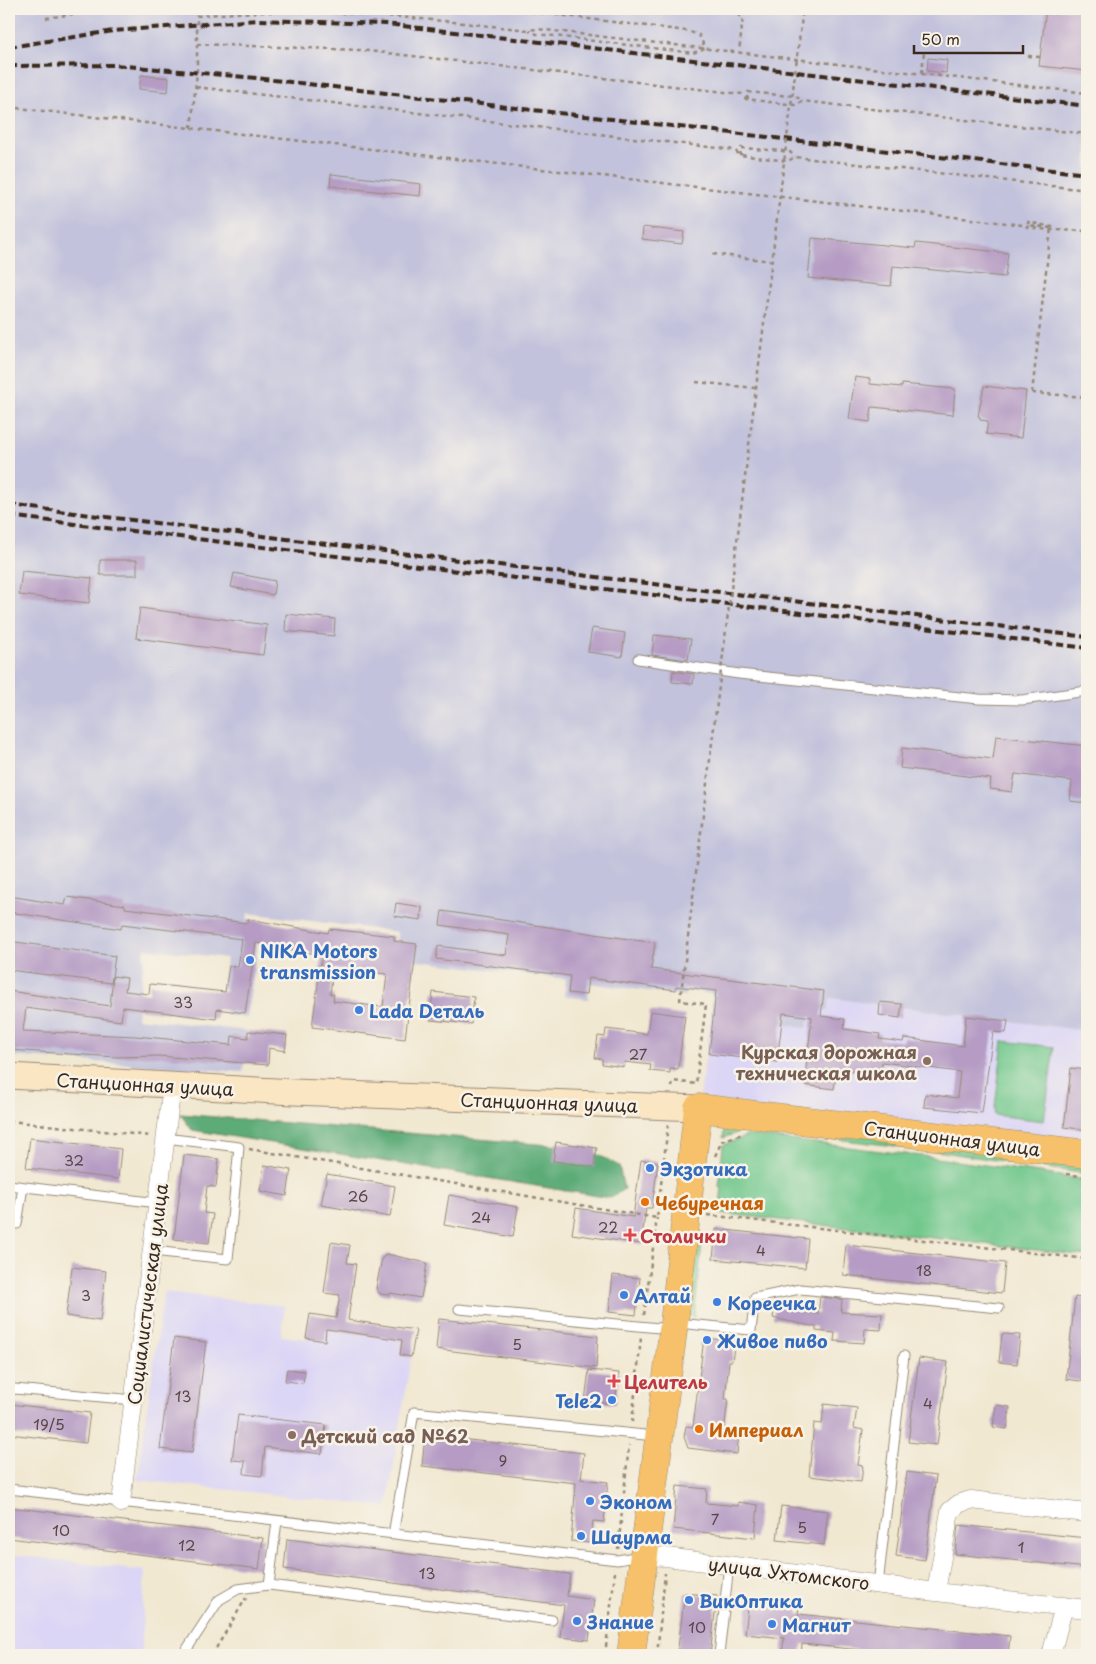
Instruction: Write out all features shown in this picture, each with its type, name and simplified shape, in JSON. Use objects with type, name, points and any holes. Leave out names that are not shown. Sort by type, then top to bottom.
[{"type":"main road","name":"Станционная улица","points":[[9,1076],[698,1108],[1087,1154]]},
{"type":"main road","points":[[631,1655],[642,1556],[674,1326],[698,1108]]},
{"type":"street","name":"Социалистическая улица","points":[[121,1503],[172,1085]]},
{"type":"street","points":[[936,1592],[950,1511],[960,1503],[971,1500],[1087,1513]]},
{"type":"street","name":"улица Ухтомского","points":[[642,1556],[1087,1609]]},
{"type":"street","points":[[1052,1655],[1064,1606]]},
{"type":"lane","points":[[638,659],[739,674],[979,699],[1022,700],[1087,691]]},
{"type":"lane","points":[[152,1252],[228,1259],[239,1147],[165,1138]]},
{"type":"lane","points":[[9,1186],[158,1203]]},
{"type":"lane","points":[[9,1223],[17,1224],[23,1187]]},
{"type":"lane","points":[[459,1309],[674,1326],[751,1330],[755,1298],[800,1290],[999,1308]]},
{"type":"lane","points":[[878,1584],[904,1356]]},
{"type":"lane","points":[[9,1391],[15,1389],[134,1400]]},
{"type":"lane","points":[[393,1535],[414,1412],[659,1437]]},
{"type":"lane","points":[[9,1489],[617,1560],[642,1556]]},
{"type":"lane","points":[[269,1585],[277,1521]]},
{"type":"lane","points":[[719,1655],[729,1565]]},
{"type":"lane","points":[[182,1655],[219,1600],[238,1589],[269,1585],[552,1620]]},
{"type":"path","points":[[46,18],[109,9]]},
{"type":"path","points":[[508,9],[687,31],[698,35],[704,48]]},
{"type":"path","points":[[239,1147],[657,1218],[673,1081],[696,1084],[706,1004],[680,1001],[803,9]]},
{"type":"path","points":[[731,10],[743,18],[739,52]]},
{"type":"path","points":[[191,128],[196,87],[198,16],[256,12],[380,15],[528,30],[538,28],[1087,93]]},
{"type":"path","points":[[528,30],[537,34],[693,53],[704,48]]},
{"type":"path","points":[[197,44],[360,50],[742,94],[746,99],[795,105],[802,101],[1087,134]]},
{"type":"path","points":[[922,73],[924,51]]},
{"type":"path","points":[[1028,56],[1040,57]]},
{"type":"path","points":[[196,87],[735,150],[739,155],[788,161],[795,157],[1087,190]]},
{"type":"path","points":[[742,94],[747,90],[789,96]]},
{"type":"path","points":[[792,103],[747,98],[748,92],[797,96],[802,101]]},
{"type":"path","points":[[9,107],[1023,225],[1052,230],[1058,228]]},
{"type":"path","points":[[735,150],[740,146],[782,152]]},
{"type":"path","points":[[785,159],[740,154],[741,148],[790,152],[795,157]]},
{"type":"path","points":[[1087,231],[1028,222],[1028,225],[1051,228],[1032,393],[1087,397]]},
{"type":"path","points":[[713,254],[772,262]]},
{"type":"path","points":[[696,382],[755,388]]},
{"type":"path","points":[[9,1121],[165,1138]]},
{"type":"path","points":[[707,1215],[1087,1259]]},
{"type":"path","points":[[212,1655],[252,1587]]},
{"type":"shaded area","points":[[9,9],[1087,9],[1087,1031],[830,998],[828,1010],[810,1008],[807,1028],[711,1015],[713,994],[686,990],[685,996],[590,983],[588,999],[564,996],[566,979],[394,958],[397,932],[248,913],[243,946],[257,948],[247,1018],[226,1015],[229,990],[222,989],[226,958],[145,948],[137,1018],[247,1031],[243,1072],[9,1056]]},
{"type":"shaded area","points":[[830,998],[1087,1031],[1087,1154],[699,1104],[711,1015],[807,1028],[809,1008]]},
{"type":"shaded area","points":[[164,1292],[285,1306],[281,1336],[325,1341],[326,1330],[401,1340],[399,1355],[411,1357],[387,1507],[137,1480]]},
{"type":"shaded area","points":[[9,1554],[145,1571],[141,1655],[9,1655]]},
{"type":"green space","points":[[1003,1041],[1054,1047],[1044,1121],[994,1115]]},
{"type":"green space","points":[[180,1114],[585,1148],[619,1166],[624,1189],[610,1198],[192,1130]]},
{"type":"green space","points":[[735,1122],[1087,1159],[1087,1174],[930,1150],[748,1129],[723,1138],[724,1131]]},
{"type":"green space","points":[[749,1135],[930,1157],[1087,1180],[1087,1256],[719,1213],[722,1187],[719,1187],[723,1145]]},
{"type":"green space","points":[[703,1233],[694,1318],[687,1313],[695,1244]]},
{"type":"building","points":[[1046,9],[1087,9],[1087,71],[1039,66]]},
{"type":"building","points":[[928,58],[947,60],[946,73],[927,71]]},
{"type":"building","points":[[141,75],[169,78],[168,92],[139,89]]},
{"type":"building","points":[[331,174],[421,184],[420,196],[330,186]]},
{"type":"building","points":[[643,227],[684,232],[682,244],[642,239]]},
{"type":"building","points":[[812,238],[915,248],[916,243],[1008,253],[1005,277],[893,266],[891,286],[808,278]]},
{"type":"building","points":[[855,377],[870,379],[870,384],[902,387],[902,384],[955,389],[953,415],[872,407],[870,422],[849,419]]},
{"type":"building","points":[[984,386],[1026,391],[1021,438],[986,434],[988,421],[980,420],[978,416]]},
{"type":"building","points":[[100,560],[137,560],[137,575],[100,575]]},
{"type":"building","points":[[22,571],[92,578],[89,603],[19,595]]},
{"type":"building","points":[[234,573],[275,581],[273,595],[231,587]]},
{"type":"building","points":[[140,608],[267,625],[263,655],[136,638]]},
{"type":"building","points":[[286,614],[335,619],[334,636],[285,631]]},
{"type":"building","points":[[592,628],[625,633],[622,657],[588,652]]},
{"type":"building","points":[[654,635],[691,639],[688,660],[652,655]]},
{"type":"building","points":[[673,671],[694,674],[693,684],[672,682]]},
{"type":"building","points":[[996,736],[1087,746],[1087,803],[1070,801],[1072,781],[1015,774],[1012,792],[990,789],[991,779],[900,768],[902,748],[993,759]]},
{"type":"building","points":[[9,896],[65,905],[67,897],[125,905],[125,908],[247,923],[248,919],[328,933],[329,929],[394,936],[394,941],[417,944],[405,1039],[312,1027],[322,955],[256,943],[245,1013],[217,1009],[216,1019],[123,1007],[121,1021],[26,1008],[23,1031],[135,1036],[231,1045],[232,1036],[248,1038],[248,1031],[287,1035],[285,1051],[269,1048],[268,1065],[159,1056],[116,1057],[9,1050],[9,991],[110,1006],[113,976],[127,978],[125,991],[149,994],[150,984],[225,992],[229,966],[238,967],[242,939],[122,924],[121,929],[9,912]],"holes":[[[333,969],[387,974],[383,1007],[333,1001],[334,994],[330,994]]]},
{"type":"building","points":[[396,903],[422,907],[421,920],[394,916]]},
{"type":"building","points":[[442,911],[655,943],[651,969],[824,991],[821,1016],[845,1019],[844,1029],[880,1034],[879,1039],[903,1042],[904,1038],[963,1046],[966,1016],[1008,1021],[1006,1033],[993,1032],[982,1113],[924,1107],[925,1094],[957,1098],[960,1072],[882,1062],[881,1074],[837,1069],[834,1089],[804,1085],[812,1017],[783,1013],[777,1062],[709,1054],[716,991],[676,986],[676,990],[588,978],[586,995],[568,993],[570,976],[436,959],[438,946],[506,955],[509,935],[440,925]]},
{"type":"building","points":[[9,941],[115,956],[111,983],[9,970]]},
{"type":"building","points":[[433,992],[474,997],[471,1024],[430,1020]]},
{"type":"building","points":[[880,1002],[902,1004],[900,1018],[879,1015]]},
{"type":"building","points":[[650,1011],[685,1016],[678,1069],[670,1068],[670,1073],[650,1071],[651,1065],[625,1062],[624,1067],[602,1064],[602,1059],[595,1058],[598,1036],[605,1037],[606,1029],[647,1034]]},
{"type":"building","points":[[1071,1068],[1087,1070],[1087,1130],[1064,1127]]},
{"type":"building","points":[[30,1138],[121,1149],[118,1179],[26,1168]]},
{"type":"building","points":[[556,1142],[597,1148],[594,1167],[553,1161]]},
{"type":"building","points":[[184,1155],[219,1159],[216,1187],[207,1186],[204,1213],[213,1214],[209,1243],[174,1239]]},
{"type":"building","points":[[641,1160],[658,1162],[652,1208],[646,1208],[641,1244],[572,1234],[576,1208],[633,1217]]},
{"type":"building","points":[[264,1165],[291,1170],[287,1196],[260,1191]]},
{"type":"building","points":[[327,1174],[395,1186],[390,1217],[321,1205]]},
{"type":"building","points":[[449,1195],[518,1207],[513,1237],[444,1225]]},
{"type":"building","points":[[716,1229],[808,1239],[805,1268],[713,1259]]},
{"type":"building","points":[[331,1242],[350,1245],[347,1263],[356,1264],[348,1320],[416,1330],[411,1357],[400,1355],[402,1340],[326,1329],[325,1341],[306,1338],[310,1314],[336,1318],[340,1295],[324,1293]]},
{"type":"building","points":[[846,1245],[1005,1263],[1002,1293],[843,1275]]},
{"type":"building","points":[[387,1254],[427,1263],[421,1298],[390,1293],[390,1295],[380,1294],[376,1288],[382,1258]]},
{"type":"building","points":[[72,1267],[106,1271],[100,1321],[66,1316]]},
{"type":"building","name":"Алтай","points":[[613,1275],[640,1278],[636,1315],[609,1312]]},
{"type":"building","points":[[820,1297],[842,1299],[841,1312],[882,1314],[881,1330],[865,1329],[864,1343],[834,1341],[835,1333],[816,1331],[816,1327],[773,1318],[775,1306],[818,1314]]},
{"type":"building","points":[[1075,1297],[1087,1299],[1087,1382],[1066,1379]]},
{"type":"building","points":[[439,1319],[598,1336],[596,1368],[436,1349]]},
{"type":"building","points":[[1002,1334],[1020,1335],[1017,1364],[999,1362]]},
{"type":"building","points":[[174,1338],[206,1342],[192,1453],[160,1449]]},
{"type":"building","points":[[704,1338],[735,1341],[732,1361],[729,1361],[725,1399],[728,1399],[724,1431],[739,1432],[737,1454],[688,1448],[684,1437],[686,1426],[693,1427]]},
{"type":"building","points":[[919,1358],[948,1362],[937,1445],[908,1442]]},
{"type":"building","points":[[287,1369],[305,1371],[303,1383],[285,1381]]},
{"type":"building","points":[[589,1370],[619,1373],[615,1404],[585,1401]]},
{"type":"building","points":[[9,1404],[90,1413],[86,1443],[9,1434]]},
{"type":"building","points":[[824,1404],[857,1408],[854,1428],[863,1430],[858,1465],[863,1466],[861,1482],[809,1476],[814,1423],[822,1424]]},
{"type":"building","points":[[996,1405],[1010,1407],[1007,1429],[993,1427]]},
{"type":"building","points":[[238,1415],[326,1425],[322,1454],[265,1447],[262,1476],[244,1474],[245,1461],[232,1460]]},
{"type":"building","points":[[425,1435],[584,1453],[581,1479],[608,1482],[604,1522],[593,1521],[590,1543],[571,1541],[576,1483],[422,1466]]},
{"type":"building","points":[[907,1472],[936,1476],[925,1560],[896,1556]]},
{"type":"building","points":[[677,1486],[707,1489],[706,1503],[738,1506],[738,1502],[758,1505],[755,1538],[673,1529]]},
{"type":"building","points":[[781,1506],[828,1511],[824,1545],[777,1540]]},
{"type":"building","points":[[9,1507],[263,1538],[259,1569],[9,1538]]},
{"type":"building","points":[[958,1525],[1087,1538],[1087,1568],[955,1554]]},
{"type":"building","points":[[287,1539],[570,1574],[567,1596],[594,1600],[589,1640],[560,1637],[564,1605],[284,1569]]},
{"type":"building","points":[[685,1593],[717,1596],[710,1655],[677,1655]]},
{"type":"building","points":[[749,1600],[799,1605],[798,1614],[1010,1636],[1008,1655],[909,1655],[802,1644],[801,1655],[782,1655],[784,1638],[745,1634]]},
{"type":"railway","points":[[9,47],[113,31],[258,20],[386,24],[1087,106]]},
{"type":"railway","points":[[9,66],[115,65],[256,78],[1087,174]]},
{"type":"railway","points":[[9,505],[1087,637]]},
{"type":"railway","points":[[9,516],[1087,648]]},
{"type":"place","name":"NIKA Motors transmission","points":[[250,960]]},
{"type":"place","name":"Lada Dеталь","points":[[359,1010]]},
{"type":"place","name":"Курская дорожная техническая школа","points":[[927,1061]]},
{"type":"place","name":"Экзотика","points":[[650,1168]]},
{"type":"place","name":"Чебуречная","points":[[645,1202]]},
{"type":"place","name":"Столички","points":[[630,1235]]},
{"type":"place","name":"Алтай","points":[[624,1295]]},
{"type":"place","name":"Кореечка","points":[[717,1302]]},
{"type":"place","name":"Живое пиво","points":[[707,1340]]},
{"type":"place","name":"Целитель","points":[[614,1381]]},
{"type":"place","name":"Tele2","points":[[612,1400]]},
{"type":"place","name":"Империал","points":[[699,1429]]},
{"type":"place","name":"Детский сад №62","points":[[292,1435]]},
{"type":"place","name":"Эконом","points":[[590,1501]]},
{"type":"place","name":"Шаурма","points":[[581,1536]]},
{"type":"place","name":"ВикОптика","points":[[689,1600]]},
{"type":"place","name":"Знание","points":[[577,1621]]},
{"type":"place","name":"Магнит","points":[[772,1624]]}]
